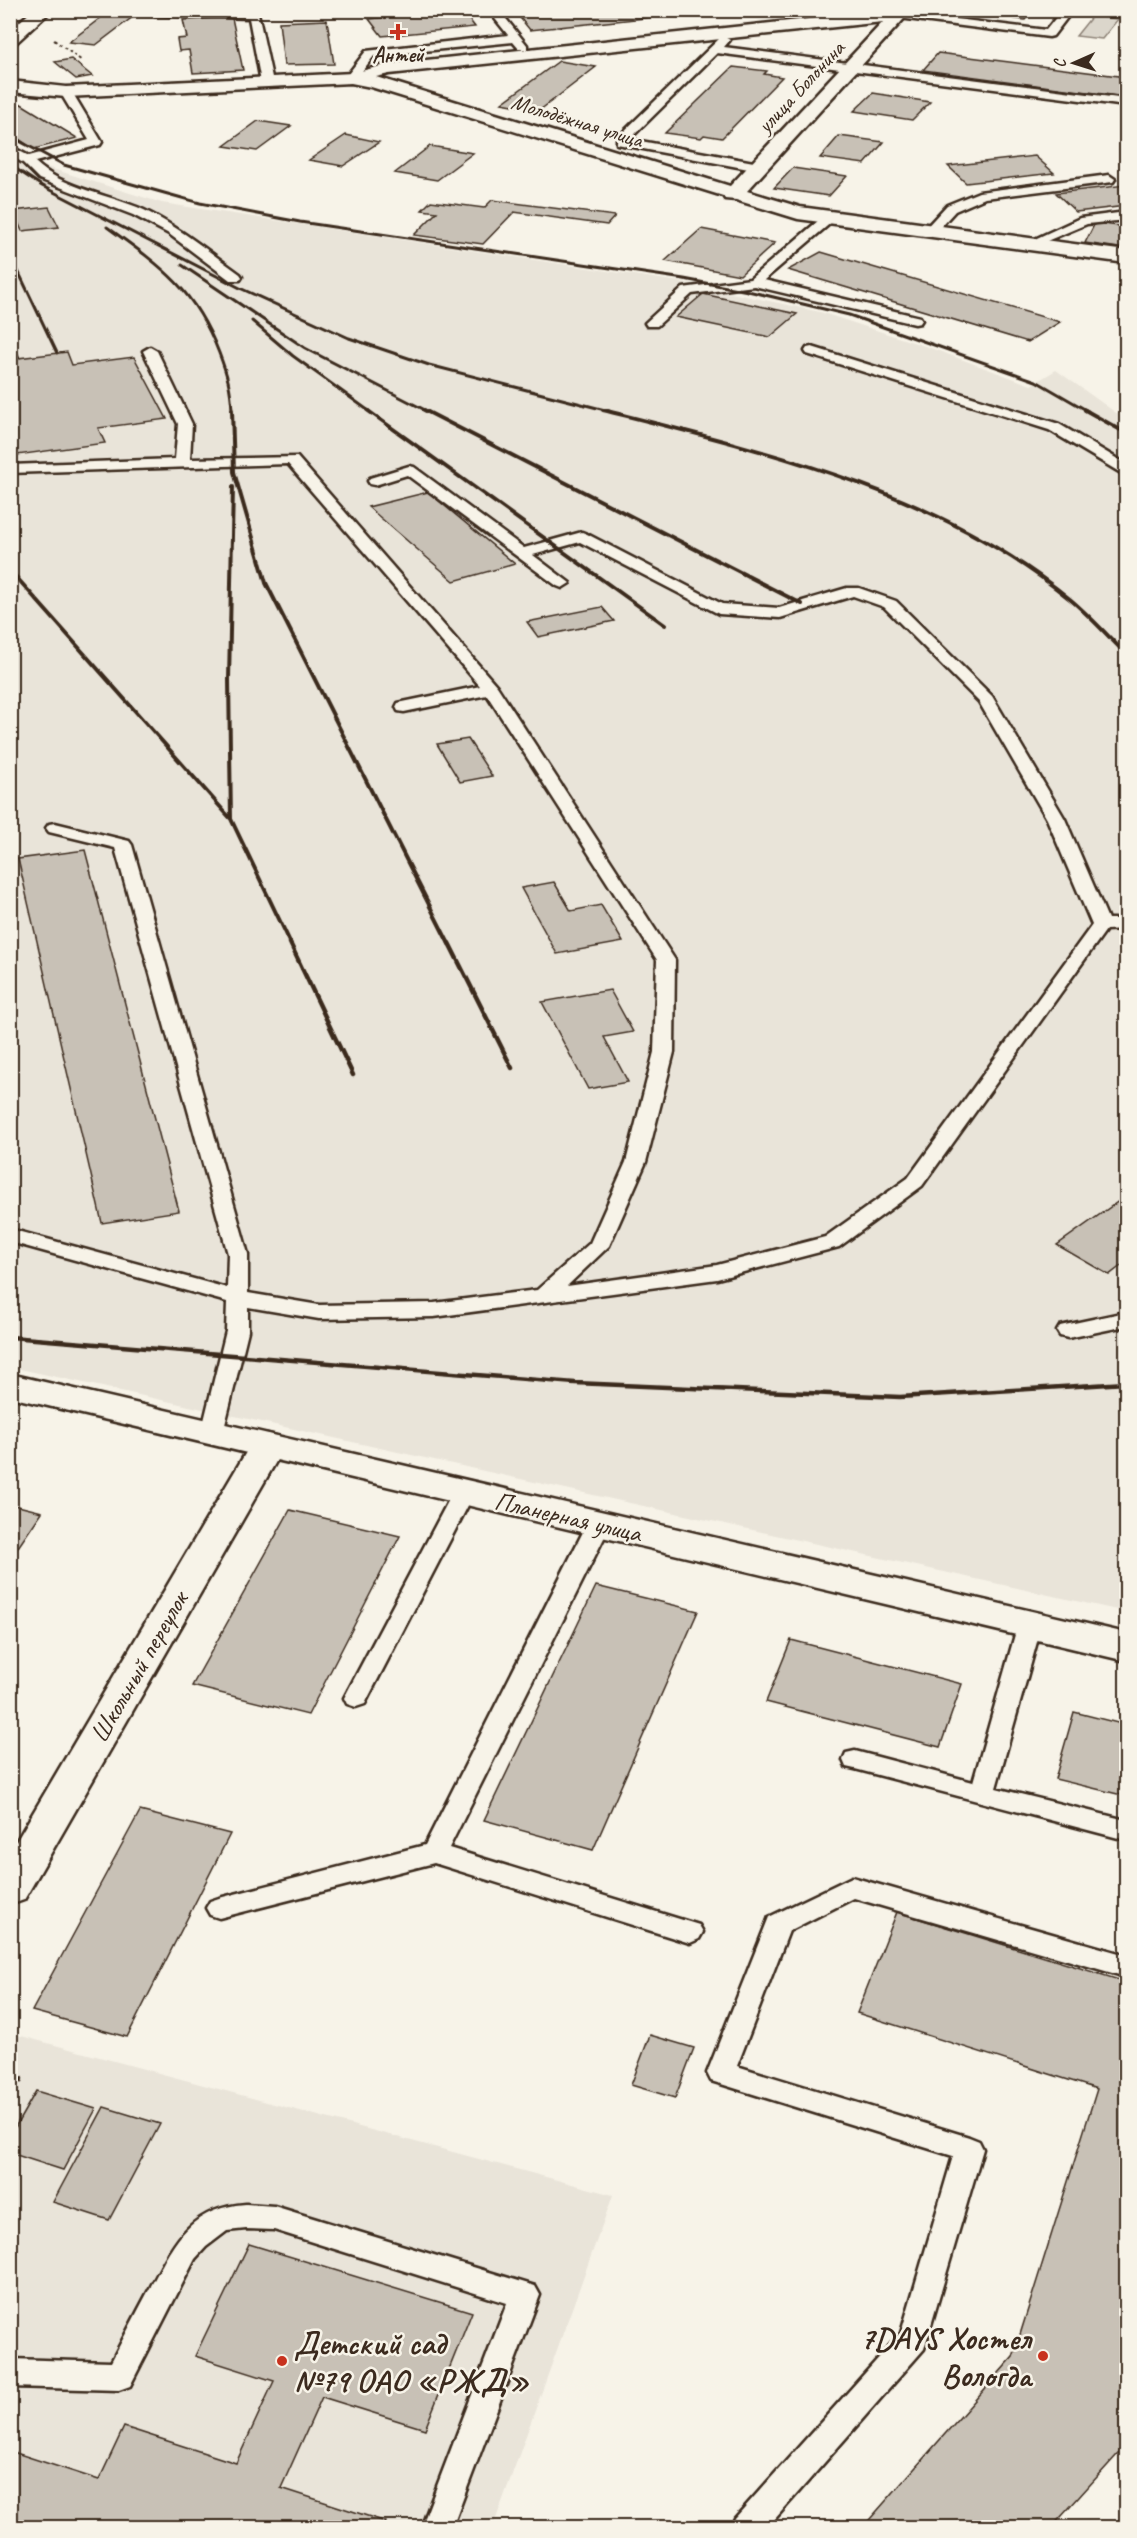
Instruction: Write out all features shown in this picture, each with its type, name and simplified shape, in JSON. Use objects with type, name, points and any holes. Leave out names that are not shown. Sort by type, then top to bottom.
[{"type":"street","points":[[10,39],[44,10]]},
{"type":"street","points":[[351,78],[389,69],[829,23],[901,13]]},
{"type":"street","name":"улица Болонина","points":[[732,195],[901,13]]},
{"type":"street","name":"Молодёжная улица","points":[[10,86],[44,92],[66,92],[351,78],[374,82],[732,195],[798,213],[1126,257]]},
{"type":"street","name":"Планерная улица","points":[[10,1385],[1126,1647]]},
{"type":"street","name":"Школьный переулок","points":[[10,1889],[267,1446]]},
{"type":"lane","points":[[89,10],[254,15],[267,82]]},
{"type":"lane","points":[[493,11],[508,10]]},
{"type":"lane","points":[[816,10],[829,23]]},
{"type":"lane","points":[[901,13],[1049,34],[1068,10]]},
{"type":"lane","points":[[493,11],[529,54]]},
{"type":"lane","points":[[730,33],[621,141],[759,167]]},
{"type":"lane","points":[[351,78],[370,53],[516,38]]},
{"type":"lane","points":[[715,49],[1126,103]]},
{"type":"lane","points":[[27,160],[96,142],[66,92]]},
{"type":"lane","points":[[10,149],[27,160],[43,176],[137,212],[174,231],[235,277]]},
{"type":"lane","points":[[928,232],[951,208],[983,195],[1109,179]]},
{"type":"lane","points":[[1030,244],[1084,221],[1126,216]]},
{"type":"lane","points":[[753,282],[829,218]]},
{"type":"lane","points":[[652,323],[688,291],[753,282],[915,320]]},
{"type":"lane","points":[[150,351],[185,424],[182,463]]},
{"type":"lane","points":[[812,351],[1054,426],[1126,470]]},
{"type":"lane","points":[[10,469],[292,460],[491,689],[666,960],[664,1052],[636,1162],[599,1246],[543,1296]]},
{"type":"lane","points":[[375,481],[409,470],[562,583]]},
{"type":"lane","points":[[521,553],[582,537],[719,609],[780,613],[853,591],[890,604],[986,699],[1056,819],[1101,925]]},
{"type":"lane","points":[[404,707],[491,689]]},
{"type":"lane","points":[[55,828],[123,845],[238,1254],[237,1331],[212,1433]]},
{"type":"lane","points":[[1101,925],[1126,924]]},
{"type":"lane","points":[[10,1235],[237,1298],[319,1312],[434,1310],[543,1296],[717,1272],[832,1242],[915,1182],[1101,925]]},
{"type":"lane","points":[[1068,1331],[1126,1319]]},
{"type":"lane","points":[[356,1698],[464,1492]]},
{"type":"lane","points":[[434,1853],[599,1524]]},
{"type":"lane","points":[[982,1794],[1030,1624]]},
{"type":"lane","points":[[855,1760],[1126,1830]]},
{"type":"lane","points":[[219,1908],[434,1853],[690,1932]]},
{"type":"lane","points":[[746,2528],[914,2340],[969,2149],[722,2073],[778,1924],[852,1887],[1126,1966]]},
{"type":"lane","points":[[10,2373],[119,2376],[185,2250],[201,2231],[223,2218],[274,2217],[525,2295],[436,2528]]},
{"type":"path","points":[[10,2057],[15,2060],[21,2079],[10,2104]]},
{"type":"shaded area","points":[[1092,16],[1118,19],[1102,39],[1076,36]]},
{"type":"shaded area","points":[[11,156],[162,203],[680,282],[820,312],[928,347],[1031,385],[1056,370],[1126,420],[1126,1612],[11,1367]]},
{"type":"shaded area","name":"Детский сад №79 ОАО «РЖД»","points":[[10,2033],[613,2195],[493,2527],[11,2527]]},
{"type":"building","points":[[462,10],[475,27],[382,36],[369,19]]},
{"type":"building","points":[[548,10],[721,10],[530,30],[517,14]]},
{"type":"building","points":[[982,10],[1033,10],[1025,20],[979,14]]},
{"type":"building","points":[[107,13],[134,16],[96,45],[69,42]]},
{"type":"building","points":[[232,18],[243,70],[193,73],[189,50],[179,51],[177,39],[187,38],[183,20]]},
{"type":"building","points":[[327,20],[334,64],[284,65],[279,22]]},
{"type":"building","points":[[938,53],[1126,77],[1126,97],[923,70]]},
{"type":"building","points":[[71,59],[92,76],[76,79],[55,62]]},
{"type":"building","points":[[559,61],[596,67],[540,110],[502,103]]},
{"type":"building","points":[[733,67],[767,71],[764,74],[782,77],[722,138],[704,135],[701,138],[665,133]]},
{"type":"building","points":[[873,93],[930,102],[912,120],[854,111]]},
{"type":"building","points":[[18,102],[77,138],[34,149],[10,133],[10,104]]},
{"type":"building","points":[[258,121],[291,126],[257,151],[224,146]]},
{"type":"building","points":[[346,135],[379,142],[343,166],[309,160]]},
{"type":"building","points":[[839,136],[884,142],[865,164],[820,158]]},
{"type":"building","points":[[430,146],[473,153],[437,180],[395,173]]},
{"type":"building","points":[[1035,156],[1054,173],[966,183],[948,166]]},
{"type":"building","points":[[793,168],[847,176],[829,196],[774,188]]},
{"type":"building","points":[[1126,185],[1126,206],[1076,212],[1056,193]]},
{"type":"building","points":[[492,200],[615,216],[607,225],[514,212],[483,244],[414,235],[437,212],[422,210],[431,201],[484,208]]},
{"type":"building","points":[[49,207],[59,227],[22,231],[13,211]]},
{"type":"building","points":[[1095,223],[1126,227],[1126,249],[1085,243]]},
{"type":"building","points":[[701,229],[775,243],[740,275],[665,261]]},
{"type":"building","points":[[821,252],[1060,322],[1028,342],[788,270]]},
{"type":"building","points":[[703,294],[797,314],[770,337],[676,317]]},
{"type":"building","points":[[67,352],[72,365],[134,357],[167,419],[98,428],[105,443],[10,456],[10,359]]},
{"type":"building","points":[[428,492],[515,564],[454,581],[368,507]]},
{"type":"building","points":[[602,607],[614,621],[538,637],[527,622]]},
{"type":"building","points":[[468,739],[492,776],[460,782],[437,744]]},
{"type":"building","points":[[85,850],[179,1211],[102,1223],[18,859]]},
{"type":"building","points":[[554,882],[571,911],[601,905],[623,942],[557,954],[521,888]]},
{"type":"building","points":[[610,990],[633,1032],[604,1037],[628,1082],[588,1089],[542,1002]]},
{"type":"building","points":[[1126,1196],[1126,1262],[1109,1275],[1057,1245]]},
{"type":"building","points":[[10,1504],[42,1512],[10,1559]]},
{"type":"building","points":[[290,1510],[400,1536],[308,1715],[192,1686]]},
{"type":"building","points":[[596,1586],[698,1611],[593,1850],[484,1820]]},
{"type":"building","points":[[791,1640],[962,1684],[940,1747],[766,1702]]},
{"type":"building","points":[[1074,1712],[1126,1725],[1126,1796],[1055,1779]]},
{"type":"building","points":[[140,1811],[230,1834],[127,2037],[32,2011]]},
{"type":"building","points":[[897,1912],[1126,1982],[1126,2445],[1051,2528],[862,2528],[1013,2357],[1097,2089],[857,2013]]},
{"type":"building","points":[[650,2035],[694,2048],[675,2098],[631,2085]]},
{"type":"building","points":[[36,2091],[96,2109],[63,2170],[10,2153],[10,2136]]},
{"type":"building","points":[[104,2107],[160,2124],[109,2220],[53,2202]]},
{"type":"building","points":[[249,2244],[472,2312],[425,2429],[322,2397],[281,2488],[386,2522],[383,2528],[10,2528],[10,2451],[99,2480],[124,2427],[236,2463],[274,2381],[195,2356]]},
{"type":"railway","points":[[10,136],[64,165],[200,203],[300,222],[684,279],[748,291],[849,315],[1036,381],[1088,411]]},
{"type":"railway","points":[[10,165],[42,186],[242,289],[349,338],[429,365],[609,411]]},
{"type":"railway","points":[[107,227],[160,267],[174,280],[199,311],[224,368],[230,388],[232,411]]},
{"type":"railway","points":[[10,254],[57,353]]},
{"type":"railway","points":[[182,265],[305,348],[427,411]]},
{"type":"railway","points":[[252,321],[293,356],[369,411]]},
{"type":"railway","points":[[10,337],[19,358]]},
{"type":"railway","points":[[232,410],[234,472],[266,583],[449,944]]},
{"type":"railway","points":[[367,410],[665,625]]},
{"type":"railway","points":[[424,410],[802,604]]},
{"type":"railway","points":[[603,410],[787,459],[848,479],[908,503],[965,530],[1020,562],[1071,600],[1126,654]]},
{"type":"railway","points":[[1085,410],[1126,433]]},
{"type":"railway","points":[[231,819],[229,680],[233,487]]},
{"type":"railway","points":[[10,570],[231,819]]},
{"type":"railway","points":[[231,819],[291,944]]},
{"type":"railway","points":[[290,943],[353,1075]]},
{"type":"railway","points":[[449,943],[512,1068]]},
{"type":"railway","points":[[10,1337],[575,1383],[900,1397],[1126,1383]]},
{"type":"place","name":"Антей","points":[[398,32]]},
{"type":"place","name":"7DAYS Хостел Вологда","points":[[1043,2356]]},
{"type":"place","name":"Детский сад №79 ОАО «РЖД»","points":[[282,2361]]}]
